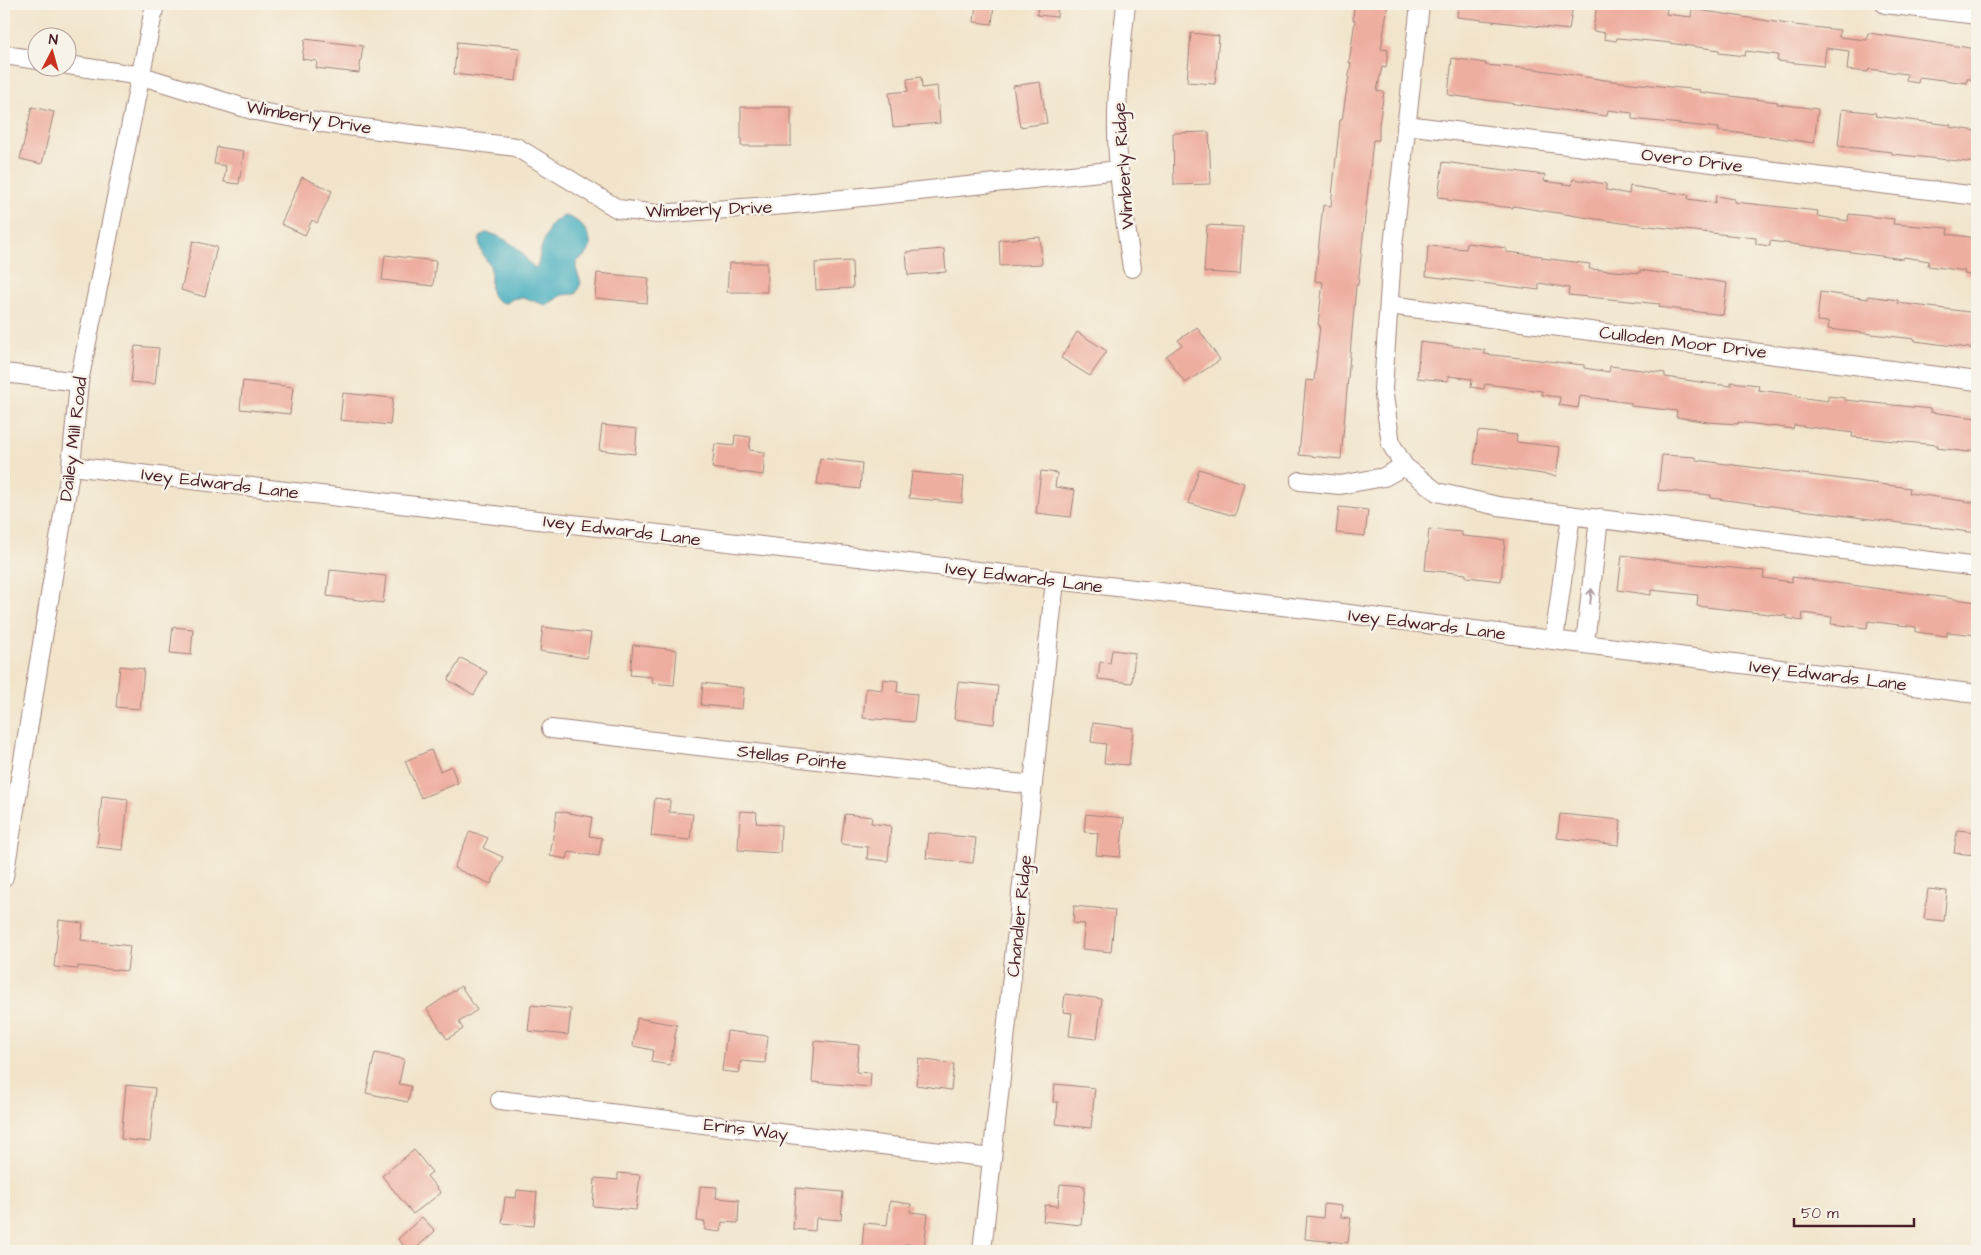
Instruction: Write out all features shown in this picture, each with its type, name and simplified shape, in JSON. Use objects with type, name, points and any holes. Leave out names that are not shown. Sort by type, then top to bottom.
[{"type":"street","name":"Dailey Mill Road","points":[[4,877],[71,466],[79,382],[155,4]]},
{"type":"street","name":"Wimberly Ridge","points":[[1126,4],[1118,75],[1116,120],[1119,170],[1132,268]]},
{"type":"street","points":[[1420,4],[1392,255],[1383,389],[1391,444],[1404,466],[1437,492],[1498,506],[1977,567]]},
{"type":"street","points":[[1885,4],[1977,15]]},
{"type":"street","points":[[4,55],[28,59]]},
{"type":"street","name":"Wimberly Drive","points":[[78,66],[142,76],[255,111],[323,122],[516,147],[618,209],[657,214],[785,205],[1119,170]]},
{"type":"street","name":"Overo Drive","points":[[1406,125],[1977,196]]},
{"type":"street","name":"Culloden Moor Drive","points":[[1389,305],[1977,381]]},
{"type":"street","points":[[4,374],[79,382]]},
{"type":"street","name":"Ivey Edwards Lane","points":[[71,466],[1333,612],[1977,694]]},
{"type":"street","points":[[1300,482],[1340,485],[1384,477],[1404,466]]},
{"type":"street","points":[[1554,640],[1571,515]]},
{"type":"street","points":[[1585,644],[1599,518]]},
{"type":"street","name":"Chandler Ridge","points":[[982,1251],[1055,581]]},
{"type":"street","name":"Stellas Pointe","points":[[551,729],[1033,785]]},
{"type":"street","name":"Erins Way","points":[[500,1100],[992,1158]]},
{"type":"water","points":[[564,216],[570,217],[581,225],[589,236],[590,242],[587,254],[576,265],[581,283],[576,294],[563,295],[546,305],[521,298],[516,298],[507,303],[496,299],[491,290],[490,266],[483,255],[479,241],[480,237],[487,233],[508,242],[517,248],[529,263],[536,268],[541,248],[550,226]]},
{"type":"building","points":[[976,4],[994,4],[992,24],[974,22]]},
{"type":"building","points":[[1039,4],[1058,4],[1057,17],[1037,15]]},
{"type":"building","points":[[1354,4],[1388,4],[1381,49],[1388,50],[1386,68],[1382,67],[1377,91],[1384,92],[1379,124],[1379,140],[1373,140],[1358,285],[1356,285],[1341,459],[1299,455],[1306,380],[1314,381],[1320,325],[1318,325],[1323,282],[1315,281],[1323,205],[1331,206],[1340,120],[1342,120],[1351,63],[1349,63],[1355,20],[1353,20]]},
{"type":"building","points":[[1458,4],[1573,4],[1569,30],[1457,17]]},
{"type":"building","points":[[1597,4],[1633,4],[1667,8],[1666,14],[1691,17],[1692,9],[1794,25],[1840,30],[1839,37],[1867,40],[1868,33],[1977,49],[1977,79],[1967,79],[1967,83],[1919,77],[1918,83],[1906,81],[1907,74],[1869,69],[1868,72],[1847,70],[1849,51],[1826,48],[1824,66],[1777,61],[1778,55],[1746,51],[1745,56],[1719,53],[1719,50],[1662,42],[1617,38],[1616,41],[1604,39],[1605,33],[1593,31]]},
{"type":"building","points":[[1191,33],[1219,36],[1215,84],[1187,82]]},
{"type":"building","points":[[305,39],[363,46],[359,73],[316,68],[317,61],[302,59]]},
{"type":"building","points":[[457,42],[520,48],[516,81],[454,74]]},
{"type":"building","points":[[1452,58],[1486,63],[1485,65],[1535,69],[1612,81],[1700,90],[1699,92],[1818,109],[1814,143],[1718,131],[1719,128],[1632,119],[1632,113],[1608,110],[1607,116],[1448,95]]},
{"type":"building","points":[[921,77],[922,88],[937,86],[940,123],[893,127],[889,93],[908,91],[907,79]]},
{"type":"building","points":[[1040,82],[1047,123],[1020,127],[1013,86]]},
{"type":"building","points":[[32,107],[54,112],[42,164],[20,159]]},
{"type":"building","points":[[741,107],[791,107],[791,146],[741,146]]},
{"type":"building","points":[[1842,109],[1876,113],[1875,116],[1951,125],[1950,127],[1977,131],[1977,163],[1838,146]]},
{"type":"building","points":[[1209,132],[1211,184],[1174,185],[1173,133]]},
{"type":"building","points":[[217,147],[244,151],[239,184],[224,182],[226,166],[214,164]]},
{"type":"building","points":[[1443,162],[1545,175],[1544,181],[1572,185],[1573,179],[1606,184],[1606,190],[1629,194],[1630,186],[1689,195],[1688,199],[1715,203],[1716,196],[1734,199],[1734,202],[1818,211],[1817,216],[1848,221],[1849,214],[1894,219],[1893,224],[1948,228],[1947,234],[1977,238],[1977,276],[1964,274],[1965,271],[1928,266],[1929,261],[1904,257],[1903,259],[1770,241],[1770,246],[1756,244],[1756,238],[1622,223],[1513,206],[1513,208],[1447,200],[1447,198],[1438,197]]},
{"type":"building","points":[[302,177],[332,191],[317,223],[312,220],[305,235],[281,224]]},
{"type":"building","points":[[1207,225],[1243,227],[1240,274],[1204,272]]},
{"type":"building","points":[[1040,237],[1042,264],[1000,266],[999,240]]},
{"type":"building","points":[[193,241],[217,247],[205,297],[181,290]]},
{"type":"building","points":[[1467,243],[1506,248],[1506,252],[1590,264],[1589,269],[1640,273],[1640,270],[1727,283],[1723,315],[1659,307],[1660,304],[1568,295],[1569,288],[1539,283],[1539,290],[1426,276],[1428,246],[1466,249]]},
{"type":"building","points":[[944,249],[946,272],[908,275],[906,252]]},
{"type":"building","points":[[385,255],[436,261],[433,286],[382,280]]},
{"type":"building","points":[[852,261],[853,288],[816,290],[815,263]]},
{"type":"building","points":[[729,263],[767,263],[767,292],[727,292]]},
{"type":"building","points":[[597,273],[649,278],[647,303],[595,298]]},
{"type":"building","points":[[1820,292],[1868,299],[1868,296],[1898,300],[1898,303],[1977,313],[1977,349],[1915,341],[1915,339],[1828,329],[1829,322],[1817,321]]},
{"type":"building","points":[[1197,327],[1220,360],[1185,383],[1166,356],[1182,345],[1178,340]]},
{"type":"building","points":[[1077,332],[1107,351],[1090,376],[1061,358]]},
{"type":"building","points":[[1420,342],[1485,350],[1484,354],[1584,365],[1584,368],[1609,372],[1610,366],[1665,373],[1665,377],[1713,384],[1731,386],[1731,382],[1759,385],[1758,390],[1797,395],[1797,397],[1828,401],[1828,396],[1845,398],[1845,400],[1931,409],[1930,412],[1977,418],[1977,451],[1969,450],[1969,452],[1937,448],[1938,445],[1852,437],[1853,433],[1794,425],[1793,429],[1738,422],[1738,424],[1708,422],[1676,417],[1677,411],[1631,406],[1631,403],[1580,396],[1578,408],[1559,405],[1560,397],[1542,395],[1542,391],[1485,384],[1484,389],[1471,387],[1472,379],[1448,376],[1448,381],[1417,378]]},
{"type":"building","points":[[135,346],[159,348],[155,384],[131,382]]},
{"type":"building","points":[[243,381],[293,387],[290,414],[240,409]]},
{"type":"building","points":[[343,393],[393,398],[390,425],[340,420]]},
{"type":"building","points":[[602,425],[637,429],[635,454],[599,450]]},
{"type":"building","points":[[1478,431],[1517,435],[1516,442],[1560,447],[1556,476],[1474,464]]},
{"type":"building","points":[[735,435],[751,437],[749,450],[765,452],[763,475],[712,468],[715,444],[734,446]]},
{"type":"building","points":[[1662,455],[1696,457],[1696,460],[1910,488],[1909,493],[1977,503],[1977,533],[1711,498],[1711,495],[1658,490]]},
{"type":"building","points":[[820,458],[862,463],[860,489],[817,484]]},
{"type":"building","points":[[1199,469],[1244,483],[1235,516],[1188,503]]},
{"type":"building","points":[[1041,471],[1057,473],[1055,487],[1075,490],[1071,517],[1036,513]]},
{"type":"building","points":[[912,472],[964,477],[962,503],[909,498]]},
{"type":"building","points":[[1339,507],[1368,510],[1365,536],[1336,533]]},
{"type":"building","points":[[1429,529],[1462,532],[1462,536],[1505,540],[1501,581],[1466,577],[1466,574],[1425,570]]},
{"type":"building","points":[[1622,555],[1764,571],[1763,578],[1792,582],[1792,577],[1977,602],[1977,635],[1947,632],[1947,636],[1916,632],[1916,627],[1868,621],[1867,628],[1831,624],[1832,617],[1803,613],[1802,621],[1786,618],[1787,616],[1697,606],[1698,595],[1651,590],[1651,595],[1618,590]]},
{"type":"building","points":[[330,570],[386,576],[383,603],[327,596]]},
{"type":"building","points":[[173,627],[193,629],[191,655],[170,653]]},
{"type":"building","points":[[543,627],[591,633],[587,658],[540,651]]},
{"type":"building","points":[[633,645],[677,650],[674,685],[652,683],[653,677],[630,675]]},
{"type":"building","points":[[1112,650],[1135,653],[1132,683],[1098,679],[1100,662],[1110,663]]},
{"type":"building","points":[[461,658],[487,672],[474,695],[448,680]]},
{"type":"building","points":[[120,666],[144,669],[140,709],[116,707]]},
{"type":"building","points":[[883,679],[898,681],[897,692],[917,694],[914,722],[863,718],[866,688],[882,690]]},
{"type":"building","points":[[958,682],[998,686],[994,724],[954,719]]},
{"type":"building","points":[[703,683],[744,688],[742,709],[701,705]]},
{"type":"building","points":[[1093,723],[1133,728],[1129,765],[1104,763],[1106,744],[1091,742]]},
{"type":"building","points":[[431,750],[440,771],[451,766],[458,783],[421,798],[405,761]]},
{"type":"building","points":[[102,796],[128,799],[123,850],[97,847]]},
{"type":"building","points":[[655,798],[670,800],[669,812],[693,814],[690,840],[651,836]]},
{"type":"building","points":[[557,811],[592,817],[589,836],[602,838],[599,856],[569,852],[567,859],[550,856]]},
{"type":"building","points":[[740,811],[757,812],[756,823],[781,825],[780,853],[738,850]]},
{"type":"building","points":[[845,814],[872,817],[871,823],[891,826],[888,861],[867,859],[868,847],[841,844]]},
{"type":"building","points":[[1086,814],[1124,818],[1120,857],[1096,855],[1098,833],[1084,832]]},
{"type":"building","points":[[1560,814],[1621,820],[1619,845],[1557,838]]},
{"type":"building","points":[[1957,830],[1977,832],[1977,855],[1954,853]]},
{"type":"building","points":[[470,831],[488,838],[483,848],[503,857],[491,884],[454,868]]},
{"type":"building","points":[[929,833],[976,838],[973,863],[926,858]]},
{"type":"building","points":[[1928,889],[1947,891],[1944,921],[1924,919]]},
{"type":"building","points":[[1074,906],[1115,910],[1111,952],[1082,949],[1085,924],[1073,923]]},
{"type":"building","points":[[59,920],[83,923],[81,940],[130,946],[127,971],[78,966],[78,969],[54,967]]},
{"type":"building","points":[[461,986],[477,1010],[459,1022],[463,1029],[447,1039],[427,1009]]},
{"type":"building","points":[[1065,994],[1102,999],[1097,1039],[1069,1036],[1072,1013],[1063,1012]]},
{"type":"building","points":[[531,1005],[571,1009],[568,1035],[528,1031]]},
{"type":"building","points":[[637,1018],[677,1025],[670,1065],[651,1062],[653,1050],[633,1046]]},
{"type":"building","points":[[727,1031],[768,1036],[765,1063],[741,1061],[739,1073],[722,1071]]},
{"type":"building","points":[[815,1041],[859,1045],[856,1072],[871,1073],[870,1087],[812,1082]]},
{"type":"building","points":[[375,1053],[404,1059],[399,1084],[411,1086],[408,1102],[366,1093]]},
{"type":"building","points":[[919,1059],[954,1064],[951,1090],[916,1085]]},
{"type":"building","points":[[1055,1084],[1095,1088],[1091,1128],[1056,1124],[1058,1102],[1053,1102]]},
{"type":"building","points":[[126,1085],[155,1088],[150,1142],[121,1139]]},
{"type":"building","points":[[414,1150],[432,1172],[427,1176],[441,1193],[413,1214],[382,1176]]},
{"type":"building","points":[[618,1173],[640,1175],[636,1210],[593,1206],[595,1178],[618,1180]]},
{"type":"building","points":[[1060,1184],[1085,1186],[1081,1225],[1043,1221],[1045,1205],[1058,1206]]},
{"type":"building","points":[[700,1186],[717,1187],[716,1198],[739,1200],[738,1223],[722,1222],[721,1232],[705,1230],[705,1222],[697,1221]]},
{"type":"building","points":[[796,1188],[843,1192],[841,1220],[816,1218],[815,1231],[793,1229]]},
{"type":"building","points":[[517,1190],[537,1192],[534,1226],[502,1223],[505,1197],[516,1198]]},
{"type":"building","points":[[890,1201],[911,1204],[910,1212],[928,1214],[924,1247],[905,1244],[904,1251],[899,1251],[862,1247],[864,1223],[887,1225]]},
{"type":"building","points":[[1324,1204],[1342,1206],[1341,1217],[1351,1218],[1348,1243],[1305,1239],[1307,1216],[1323,1218]]},
{"type":"building","points":[[422,1217],[435,1231],[413,1251],[408,1251],[398,1239]]}]
